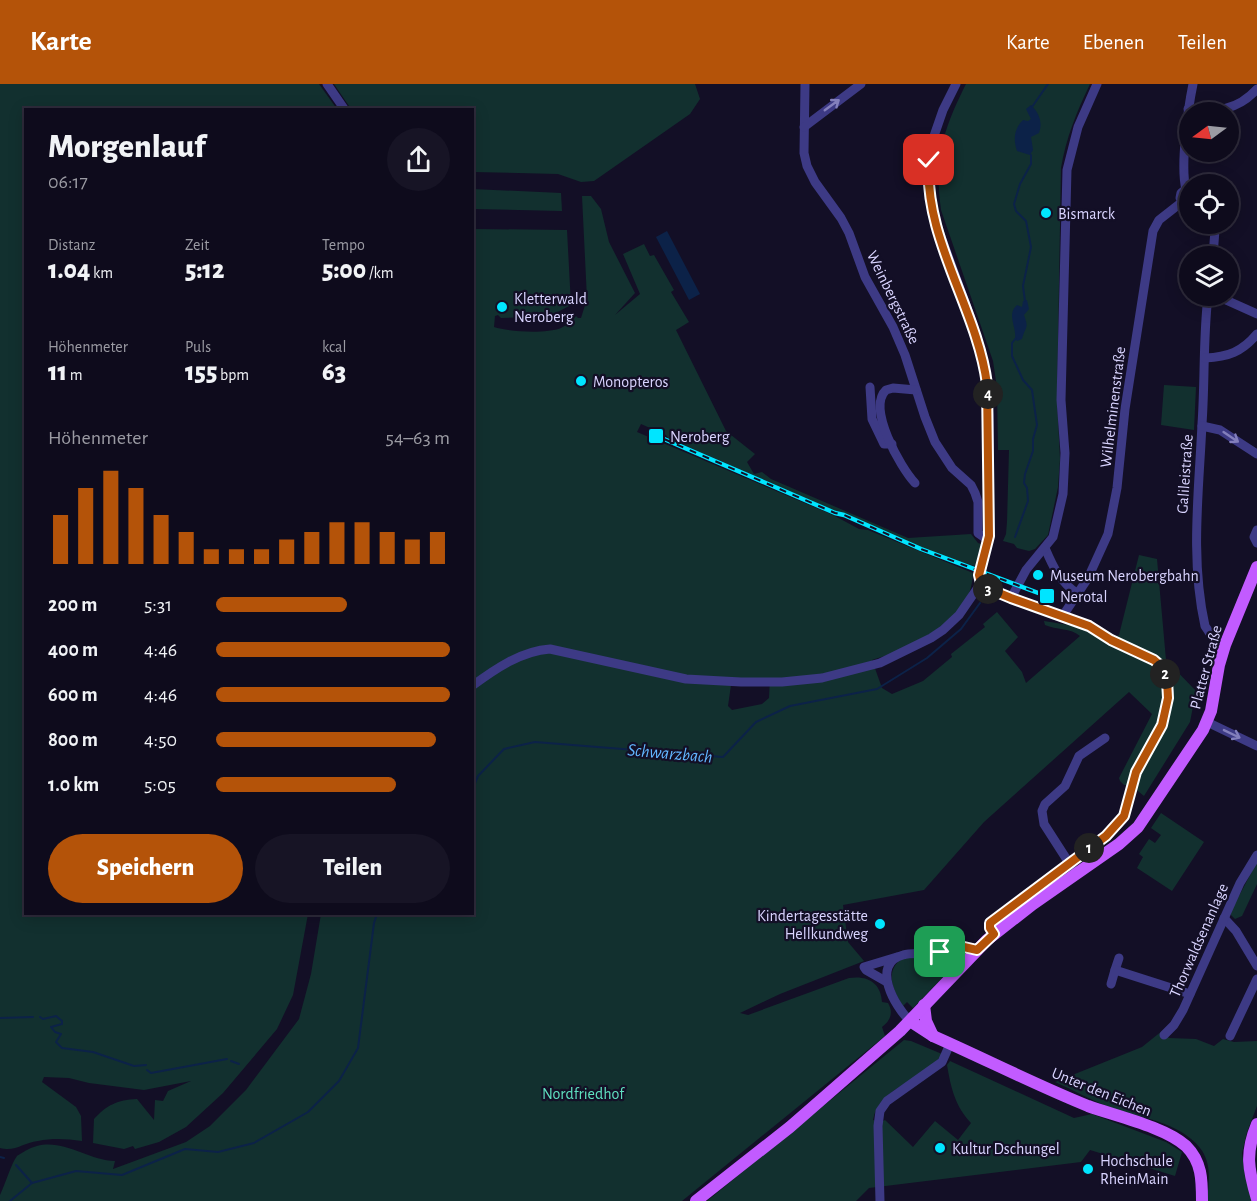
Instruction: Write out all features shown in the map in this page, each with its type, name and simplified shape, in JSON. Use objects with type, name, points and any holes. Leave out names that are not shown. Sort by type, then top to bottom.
[{"type":"main road","name":"Platter Straße","points":[[696,1201],[798,1120],[910,1021],[994,934],[1123,841],[1138,827],[1195,744],[1207,722],[1225,645],[1251,596],[1257,567]]},
{"type":"main road","points":[[924,1005],[927,1024],[933,1036]]},
{"type":"main road","name":"Unter den Eichen","points":[[910,1021],[933,1036],[1087,1105],[1176,1139],[1187,1148],[1199,1164],[1202,1176],[1202,1201]]},
{"type":"main road","points":[[1257,1124],[1249,1147],[1248,1161],[1250,1178],[1257,1199]]},
{"type":"street","points":[[327,84],[344,108]]},
{"type":"street","name":"Weinbergstraße","points":[[805,84],[804,153],[807,166],[849,233],[865,277],[900,342],[935,442],[952,468],[974,489],[978,502],[978,533],[988,540]]},
{"type":"street","points":[[804,127],[861,84]]},
{"type":"street","points":[[956,84],[933,136],[929,164],[929,190],[936,223],[973,324],[986,372],[989,415],[988,540],[979,575],[981,583],[1011,598],[1096,630],[1158,664],[1167,680],[1168,698],[1162,725],[1136,772],[1120,822],[1106,836],[1069,863]]},
{"type":"street","points":[[1011,598],[1026,570],[1050,542],[1063,494],[1065,471],[1061,400],[1067,170],[1078,127],[1097,84]]},
{"type":"street","points":[[1189,102],[1193,84]]},
{"type":"street","points":[[1239,105],[1257,89]]},
{"type":"street","name":"Wilhelminenstraße","points":[[1062,617],[1104,548],[1113,514],[1125,409],[1153,231],[1159,220],[1179,207]]},
{"type":"street","name":"Galileistraße","points":[[1208,306],[1196,509],[1200,587],[1207,629],[1211,635],[1225,645]]},
{"type":"street","points":[[1239,306],[1257,314]]},
{"type":"street","points":[[1205,358],[1224,357],[1236,353],[1248,345],[1257,334]]},
{"type":"street","points":[[870,387],[874,424],[884,444],[892,444]]},
{"type":"street","points":[[915,483],[892,444],[880,414],[883,393],[890,389],[916,390]]},
{"type":"street","points":[[1202,426],[1220,430],[1257,454]]},
{"type":"street","points":[[1257,530],[1254,537],[1257,543]]},
{"type":"street","points":[[1045,548],[1058,577],[1068,588],[1078,594]]},
{"type":"street","points":[[474,685],[519,657],[530,652],[550,649],[686,679],[782,682],[822,678],[880,663],[931,638],[951,624],[981,583]]},
{"type":"street","points":[[1207,722],[1257,746]]},
{"type":"street","points":[[1077,874],[1044,824],[1042,811],[1045,804],[1065,786],[1079,756],[1105,738]]},
{"type":"street","name":"Thorwaldsenanlage","points":[[1164,1035],[1178,1019],[1244,875],[1257,855]]},
{"type":"street","name":"Platter Straße","points":[[994,934],[990,923],[1069,863]]},
{"type":"street","points":[[1224,918],[1236,931],[1257,966]]},
{"type":"street","points":[[887,982],[864,967],[905,954],[934,954],[964,947],[977,950]]},
{"type":"street","points":[[899,956],[889,968],[887,982],[898,1006],[910,1021]]},
{"type":"street","points":[[1111,984],[1119,958]]},
{"type":"street","points":[[1115,970],[1190,994]]},
{"type":"street","points":[[1230,1036],[1257,979]]},
{"type":"street","points":[[880,1201],[878,1126],[880,1111],[887,1101],[942,1062],[950,1044]]},
{"type":"green space","points":[[0,84],[319,84],[336,108],[24,108],[24,915],[308,915],[293,995],[277,1029],[223,1093],[186,1127],[159,1142],[135,1149],[133,1146],[124,1149],[93,1143],[94,1119],[103,1110],[113,1104],[137,1099],[154,1120],[155,1100],[163,1101],[168,1091],[191,1081],[144,1090],[69,1078],[44,1077],[42,1082],[76,1107],[81,1116],[82,1141],[49,1139],[10,1149],[0,1148]]},
{"type":"green space","points":[[334,84],[695,84],[700,99],[690,114],[594,181],[581,182],[558,174],[474,172],[474,108],[350,108]]},
{"type":"green space","points":[[966,84],[1090,84],[1072,125],[1061,168],[1057,400],[1060,459],[1058,487],[1048,535],[1035,549],[1029,551],[1003,541],[1007,522],[1009,450],[998,450],[997,388],[993,361],[941,210],[939,175],[942,145],[951,116]]},
{"type":"green space","points":[[474,189],[561,193],[562,211],[474,209]]},
{"type":"green space","name":"Nordfriedhof","points":[[582,196],[591,196],[601,209],[609,242],[635,293],[615,315],[640,294],[623,254],[644,244],[650,256],[654,255],[674,290],[671,292],[689,322],[676,330],[726,431],[755,454],[747,462],[754,474],[762,472],[771,479],[908,538],[971,534],[981,544],[975,566],[911,544],[850,515],[835,511],[668,438],[641,424],[637,432],[833,515],[859,529],[868,530],[973,573],[970,591],[951,620],[922,641],[872,660],[882,688],[892,694],[923,681],[952,657],[951,654],[985,627],[983,624],[997,612],[1018,637],[1005,651],[1022,672],[1026,683],[1080,636],[1045,625],[1044,621],[1081,627],[1157,665],[1166,684],[1162,718],[1129,785],[1124,785],[1119,778],[1152,714],[1129,692],[984,822],[924,890],[843,905],[848,942],[864,961],[780,994],[740,1013],[748,1015],[856,977],[868,979],[876,985],[882,1002],[888,1003],[890,1007],[890,1016],[882,1027],[885,1036],[682,1201],[0,1201],[0,1195],[17,1156],[37,1146],[48,1144],[70,1148],[104,1160],[115,1161],[113,1169],[186,1142],[210,1126],[246,1090],[299,1019],[311,974],[321,915],[474,915],[474,229],[567,230],[571,305],[550,316],[501,318],[498,315],[495,316],[494,327],[528,332],[546,331],[561,328],[576,316],[581,318],[587,299]],"holes":[[[732,678],[770,678],[769,698],[762,704],[732,710],[728,706]]]},
{"type":"green space","points":[[1164,385],[1196,387],[1194,430],[1161,425]]},
{"type":"green space","points":[[1139,555],[1157,559],[1166,660],[1196,691],[1190,722],[1144,796],[1133,787],[1138,770],[1165,726],[1172,699],[1172,689],[1168,671],[1163,663],[1141,648],[1114,637],[1119,635]]},
{"type":"green space","points":[[1161,813],[1204,842],[1172,891],[1137,868],[1143,857],[1139,854],[1149,839],[1155,843],[1161,835],[1151,828]]},
{"type":"green space","points":[[1257,862],[1257,884],[1242,916],[1235,919],[1231,911]]},
{"type":"green space","points":[[958,950],[967,952],[913,1008],[907,1002],[903,1006],[892,982],[896,964],[901,959]]},
{"type":"green space","points":[[1162,1031],[1169,1038],[1196,1039],[1214,1046],[1223,1039],[1234,1042],[1257,1041],[1257,1106],[1242,1153],[1245,1177],[1253,1201],[1207,1201],[1209,1173],[1206,1160],[1192,1139],[1170,1126],[1109,1107],[1055,1082],[1142,1047]]},
{"type":"green space","points":[[904,1040],[942,1054],[925,1071],[884,1099],[873,1120],[881,1122],[885,1120],[913,1147],[935,1121],[958,1140],[971,1123],[954,1096],[947,1065],[950,1061],[1074,1118],[1092,1114],[1166,1142],[1182,1152],[1175,1176],[1090,1150],[1081,1162],[869,1188],[856,1201],[707,1201]]},
{"type":"water","points":[[1031,105],[1038,114],[1041,125],[1039,133],[1031,137],[1033,150],[1030,155],[1017,151],[1015,138],[1020,123],[1031,119],[1026,109]]},
{"type":"water","points":[[667,231],[700,294],[689,300],[656,237]]},
{"type":"water","points":[[1027,300],[1029,309],[1024,315],[1026,327],[1022,339],[1017,341],[1012,312],[1017,305],[1022,307],[1023,301]]},
{"type":"waterway","name":"Schwarzbach","points":[[1032,107],[1048,84]]},
{"type":"waterway","name":"Schwarzbach","points":[[1025,301],[1023,286],[1031,247],[1026,221],[1016,211],[1014,204],[1020,184],[1031,164],[1031,155]]},
{"type":"waterway","name":"Schwarzbach","points":[[1015,537],[1028,501],[1027,488],[1024,483],[1025,474],[1033,451],[1033,439],[1037,425],[1032,390],[1023,380],[1012,356],[1012,343],[1016,338]]},
{"type":"waterway","name":"Schwarzbach","points":[[474,785],[478,776],[504,749],[535,742],[723,757],[756,722],[790,706],[877,689],[927,658],[961,629],[980,603]]},
{"type":"waterway","name":"Schwarzbach","points":[[16,1165],[32,1183],[76,1171],[122,1175],[185,1149],[218,1152],[254,1143],[308,1112],[339,1081],[358,1048],[377,915]]},
{"type":"waterway","points":[[40,1017],[43,1019],[56,1016],[62,1021],[62,1024],[51,1027],[55,1032],[61,1034],[56,1042],[62,1048],[93,1052],[134,1066],[146,1065]]},
{"type":"waterway","points":[[0,1018],[33,1017]]},
{"type":"waterway","points":[[147,1070],[151,1073],[227,1059]]},
{"type":"waterway","points":[[231,1061],[239,1064]]},
{"type":"waterway","name":"Schwarzbach","points":[[0,1157],[4,1158]]},
{"type":"waterway","points":[[10,1201],[32,1183]]},
{"type":"railway","points":[[664,439],[921,549],[1041,594]]},
{"type":"place","name":"Bismarck","points":[[1046,213]]},
{"type":"place","name":"Kletterwald Neroberg","points":[[502,307]]},
{"type":"place","name":"Monopteros","points":[[581,381]]},
{"type":"place","name":"Neroberg","points":[[656,436]]},
{"type":"place","name":"Museum Nerobergbahn","points":[[1038,575]]},
{"type":"place","name":"Nerotal","points":[[1047,596]]},
{"type":"place","name":"Kindertagesstätte Hellkundweg","points":[[880,924]]},
{"type":"place","name":"Kultur Dschungel","points":[[940,1148]]},
{"type":"place","name":"Hochschule RheinMain","points":[[1088,1169]]},
{"type":"route","points":[[929,160],[928,179],[933,213],[973,324],[987,384],[989,536],[979,575],[981,583],[1011,598],[1084,624],[1111,640],[1144,654],[1162,667],[1166,674],[1169,692],[1162,725],[1136,772],[1124,816],[1120,822],[1106,836],[990,923],[989,926],[994,934],[977,950],[964,947],[940,952]]}]
